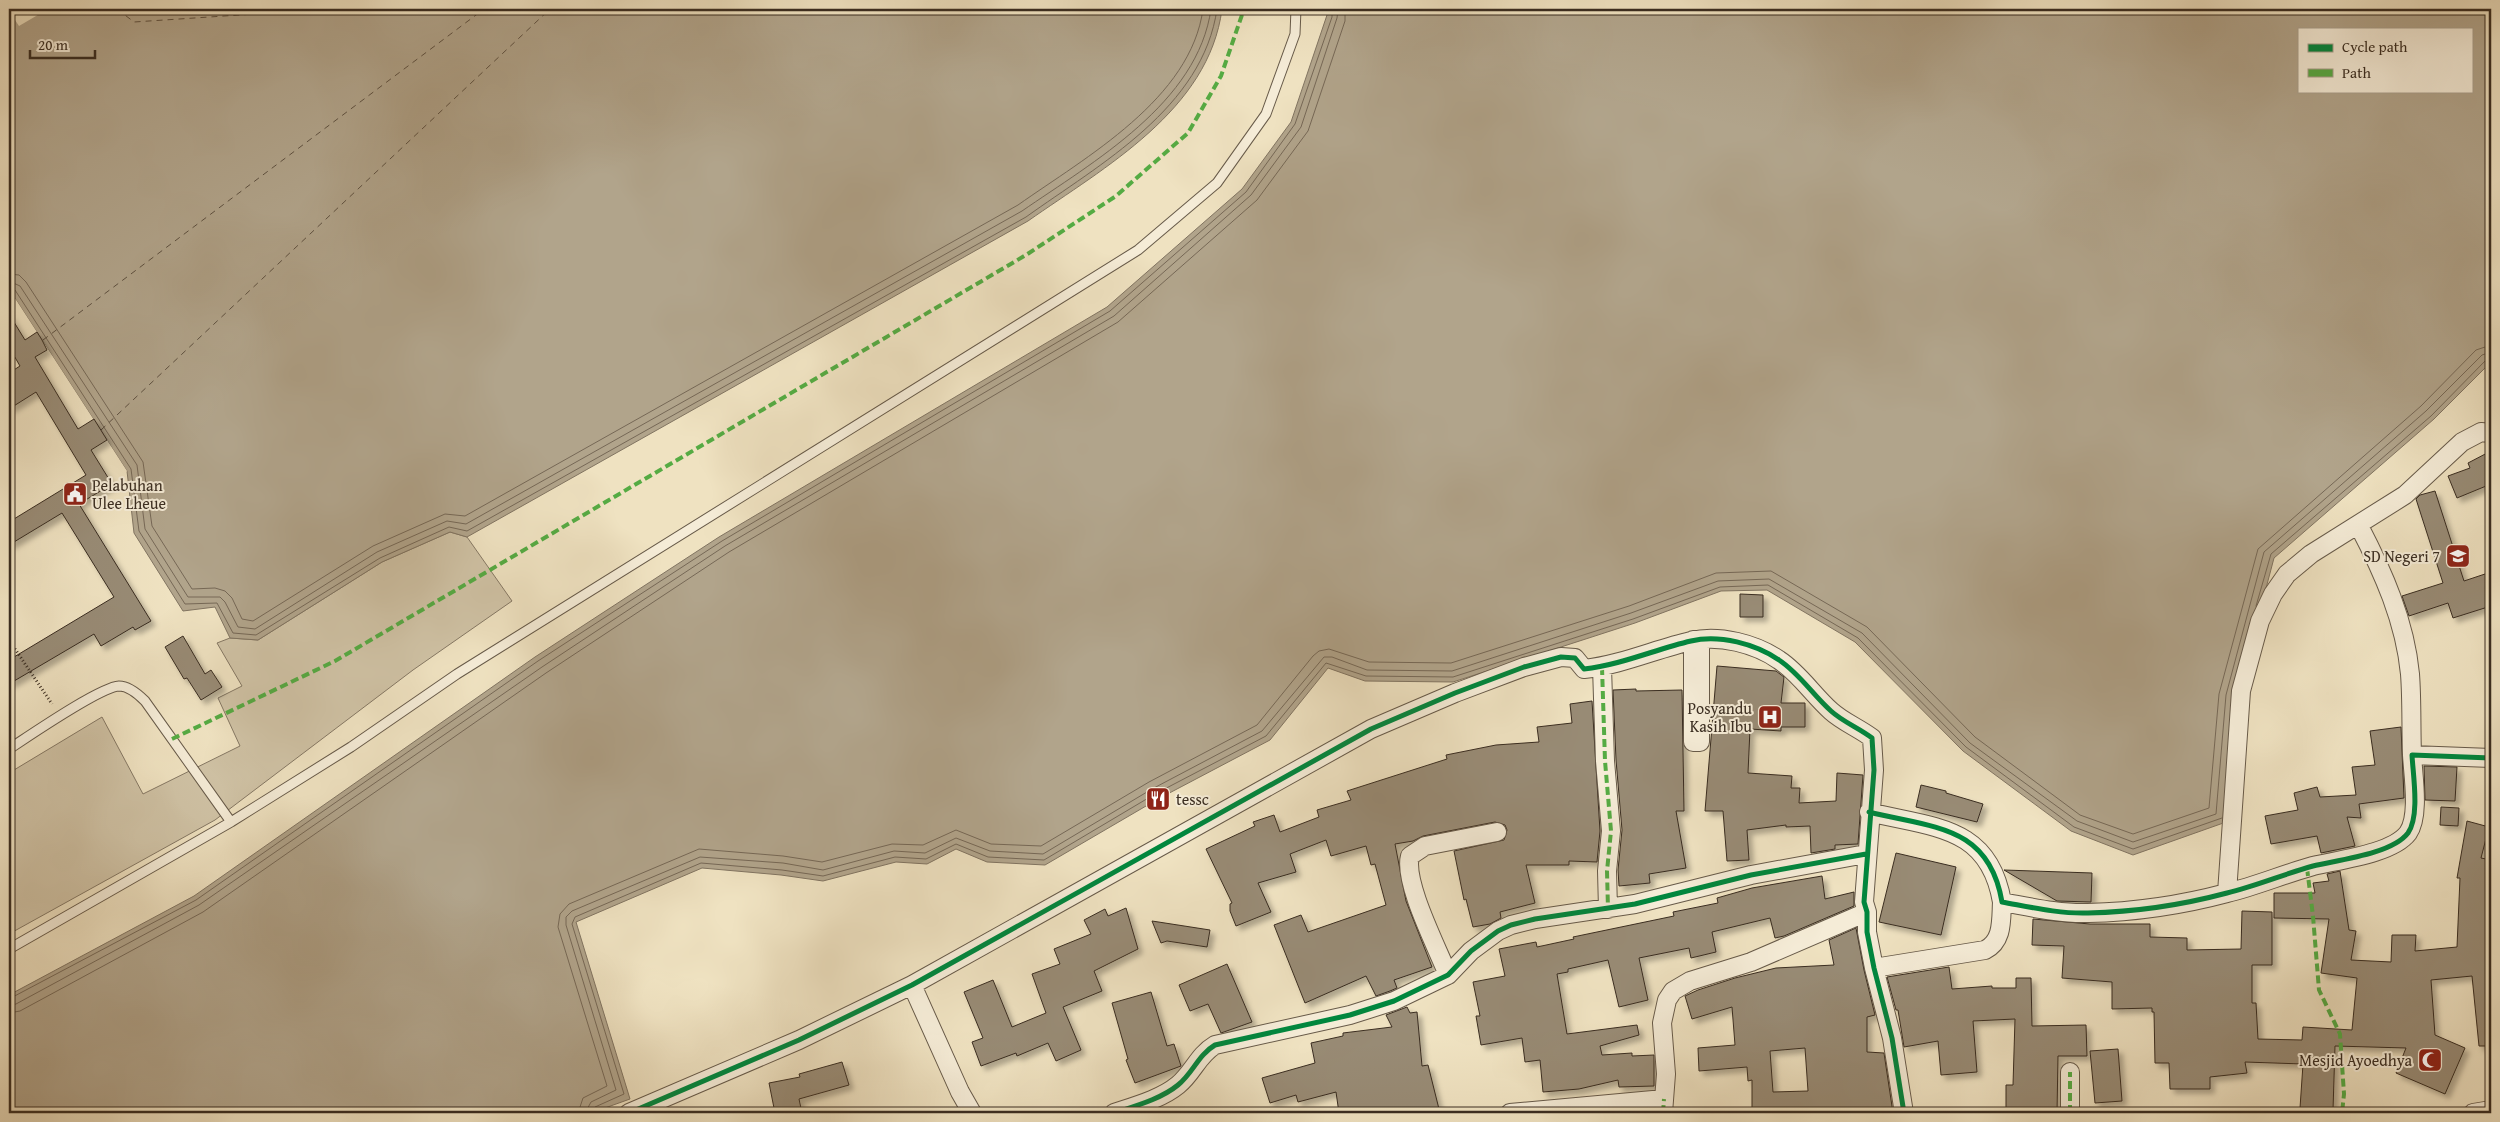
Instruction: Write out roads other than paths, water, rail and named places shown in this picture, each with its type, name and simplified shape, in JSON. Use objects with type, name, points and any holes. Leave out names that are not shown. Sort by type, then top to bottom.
[{"type":"street","points":[[2226,893],[2241,691],[2260,621],[2273,594],[2287,574],[2311,554],[2359,526],[2405,495],[2462,442],[2481,432],[2491,433]]},
{"type":"street","points":[[2002,902],[2087,913],[2171,904],[2226,893],[2307,868],[2382,850],[2398,842],[2409,832],[2414,812],[2410,674],[2398,615],[2375,558],[2359,526]]},
{"type":"street","points":[[629,1113],[799,1040],[912,985],[1371,730],[1455,693],[1533,664],[1560,657],[1571,657],[1584,669],[1602,667],[1693,640],[1712,639],[1730,641],[1764,652],[1780,660],[1832,712],[1872,738],[1874,770],[1869,812],[1864,902],[1867,912],[1867,932],[1892,1038],[1904,1113]]},
{"type":"street","points":[[1602,667],[1605,761],[1611,831],[1607,870],[1608,909]]},
{"type":"street","points":[[2412,754],[2491,758]]},
{"type":"street","points":[[1869,812],[1944,830],[1968,839],[1982,851],[1990,863],[1998,880],[2002,902],[1998,937],[1992,946],[1984,950],[1874,968]]},
{"type":"street","points":[[1448,975],[1413,886],[1409,868],[1410,856],[1425,846],[1496,832]]},
{"type":"street","points":[[1114,1113],[1162,1095],[1178,1085],[1205,1051],[1215,1045],[1373,1008],[1448,975],[1472,951],[1498,932],[1512,925],[1535,919],[1608,909],[1750,875],[1866,854]]},
{"type":"street","points":[[1510,1113],[1664,1106],[1666,1074],[1663,1017],[1667,1000],[1673,991],[1690,981],[1751,962],[1867,912]]},
{"type":"street","points":[[912,985],[953,1077],[972,1113]]},
{"type":"street","points":[[2070,1072],[2070,1113]]},
{"type":"street","points":[[2474,1113],[2491,1110]]},
{"type":"lane","points":[[9,949],[231,822],[351,747],[457,674],[1138,250],[1217,183],[1266,114],[1295,34],[1296,9]]},
{"type":"lane","points":[[9,749],[98,693],[119,686],[133,690],[145,701],[231,822]]},
{"type":"water","name":"Pelabuhan Ulee Lheue","points":[[9,9],[1222,9],[1213,45],[1197,77],[1175,106],[1149,133],[1120,157],[1028,221],[467,537],[450,532],[382,562],[258,640],[230,638],[215,607],[183,611],[134,533],[127,471],[9,289]]},
{"type":"water","points":[[1327,9],[2491,9],[2491,362],[2434,419],[2274,558],[2237,698],[2229,821],[2133,855],[2071,831],[1963,751],[1855,642],[1767,590],[1721,591],[1635,623],[1453,682],[1365,681],[1328,668],[1270,740],[1158,799],[1045,865],[987,862],[956,849],[927,864],[896,862],[823,881],[702,868],[576,922],[630,1099],[591,1113],[9,1113],[9,995],[194,896],[535,657],[719,537],[1107,307],[1242,189],[1291,122],[1327,15]]},
{"type":"place","name":"Pelabuhan Ulee Lheue","points":[[75,494]]},
{"type":"place","name":"SD Negeri 7","points":[[2458,556]]},
{"type":"place","name":"Posyandu Kasih Ibu","points":[[1770,717]]},
{"type":"place","name":"tessc","points":[[1158,799]]},
{"type":"place","name":"Mesjid Ayoedhya","points":[[2430,1060]]}]
